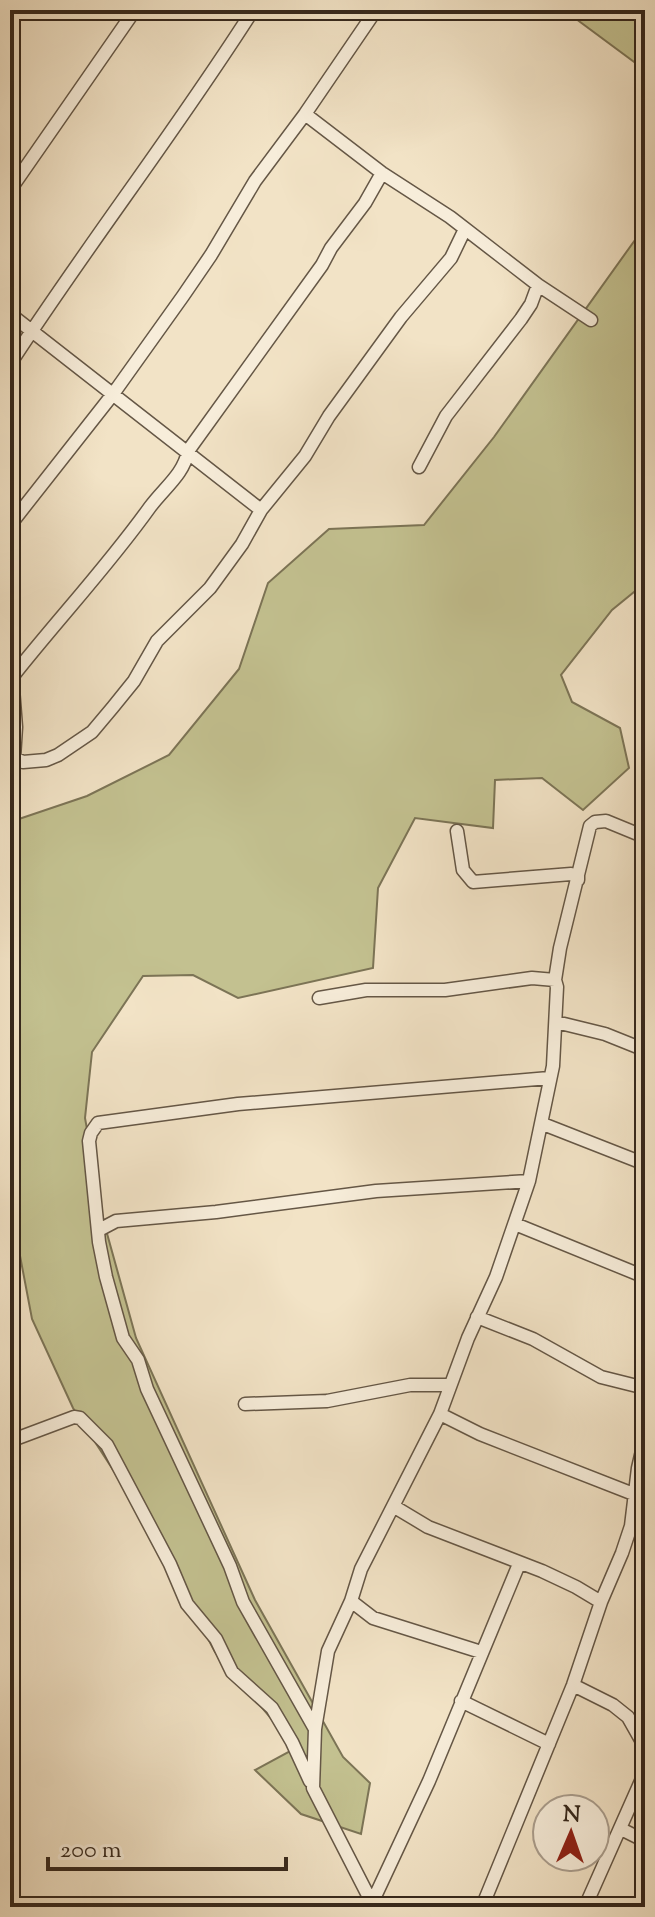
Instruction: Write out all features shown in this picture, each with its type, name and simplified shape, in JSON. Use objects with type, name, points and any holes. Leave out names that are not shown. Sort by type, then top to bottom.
[{"type":"street","points":[[10,19],[18,10]]},
{"type":"street","points":[[10,190],[135,10]]},
{"type":"street","points":[[10,364],[253,10]]},
{"type":"street","points":[[10,525],[113,394],[211,255],[255,181],[376,10]]},
{"type":"street","points":[[305,114],[382,173],[591,320]]},
{"type":"street","points":[[13,676],[181,471],[188,451],[322,265],[382,173]]},
{"type":"street","points":[[10,650],[16,727],[12,758],[23,762],[46,760],[92,732],[134,681],[157,641],[210,588],[242,544],[261,510],[305,456],[329,416],[401,317],[451,258],[465,229]]},
{"type":"street","points":[[419,467],[446,416],[521,319],[538,285]]},
{"type":"street","points":[[10,314],[261,510]]},
{"type":"street","points":[[312,1714],[328,1651],[351,1601],[361,1569],[440,1414],[477,1317],[496,1277],[529,1181],[553,1066],[555,980],[560,948],[590,826],[606,821],[645,837]]},
{"type":"street","points":[[457,831],[463,870],[473,882],[571,874],[578,876],[578,880]]},
{"type":"street","points":[[319,998],[366,990],[445,990],[532,978],[555,980]]},
{"type":"street","points":[[556,1022],[605,1034],[645,1050]]},
{"type":"street","points":[[313,1788],[315,1729],[312,1714],[243,1602],[230,1566],[147,1389],[138,1360],[123,1338],[106,1277],[89,1141],[91,1133],[98,1123],[238,1104],[549,1078]]},
{"type":"street","points":[[543,1124],[645,1164]]},
{"type":"street","points":[[99,1230],[116,1221],[216,1212],[376,1191],[529,1181]]},
{"type":"street","points":[[515,1224],[645,1277]]},
{"type":"street","points":[[477,1317],[533,1339],[601,1377],[645,1388]]},
{"type":"street","points":[[245,1404],[327,1401],[410,1385],[450,1385]]},
{"type":"street","points":[[440,1414],[480,1434],[640,1498]]},
{"type":"street","points":[[10,1441],[74,1417],[80,1418],[102,1438],[170,1564],[187,1604],[216,1639],[232,1672],[272,1708],[292,1742],[373,1905]]},
{"type":"street","points":[[482,1907],[573,1685],[631,1526],[640,1498],[638,1468],[645,1438]]},
{"type":"street","points":[[393,1506],[428,1527],[489,1549],[576,1587],[601,1602]]},
{"type":"street","points":[[373,1905],[423,1795],[519,1564]]},
{"type":"street","points":[[351,1601],[373,1618],[481,1652]]},
{"type":"street","points":[[573,1685],[613,1705],[628,1717],[645,1747]]},
{"type":"street","points":[[461,1701],[549,1744]]},
{"type":"street","points":[[585,1907],[645,1772]]},
{"type":"street","points":[[621,1829],[645,1841]]},
{"type":"shaded area","points":[[564,10],[645,10],[645,70]]},
{"type":"shaded area","points":[[645,226],[645,583],[612,610],[561,675],[572,702],[620,728],[629,768],[583,810],[542,778],[495,780],[493,828],[415,818],[378,888],[373,968],[238,998],[193,975],[143,976],[92,1052],[85,1118],[103,1219],[136,1338],[255,1600],[343,1757],[370,1783],[361,1834],[301,1814],[255,1770],[296,1748],[215,1652],[141,1513],[73,1408],[32,1319],[10,1203],[10,1068],[16,1063],[10,1019],[10,822],[87,796],[169,755],[239,669],[268,583],[329,529],[424,525],[494,437]]}]
